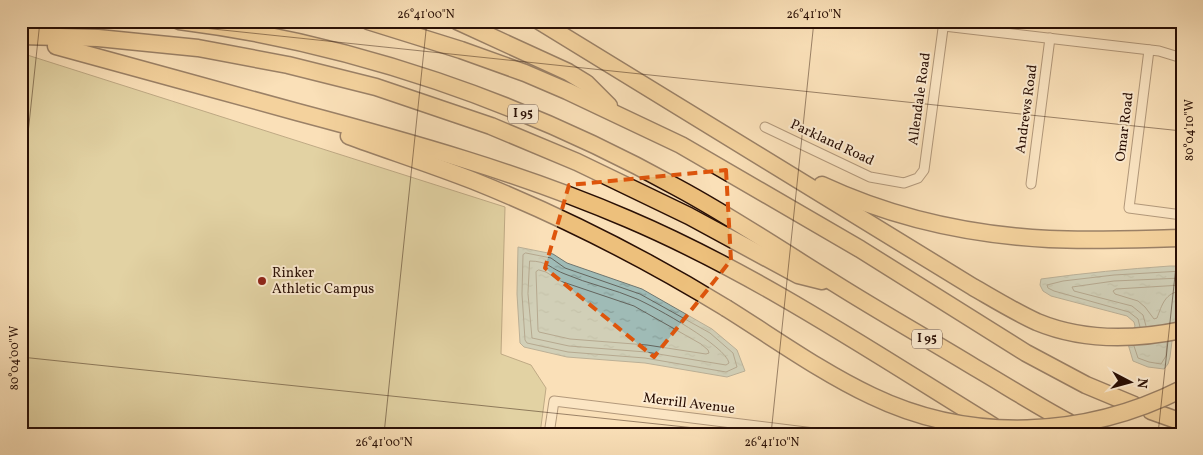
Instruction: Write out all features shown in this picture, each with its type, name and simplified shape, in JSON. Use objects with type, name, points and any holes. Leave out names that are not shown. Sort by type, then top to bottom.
[{"type":"highway","name":"I 95","points":[[179,21],[237,30],[335,51],[424,77],[519,112],[584,140],[653,174],[734,220],[836,284],[1068,422]]},
{"type":"highway","points":[[368,21],[453,47],[503,65],[566,91],[682,145],[860,249],[1026,353],[1086,384],[1134,405]]},
{"type":"highway","points":[[457,21],[568,72],[586,83],[620,116]]},
{"type":"highway","points":[[539,21],[813,190],[1010,308],[1037,322],[1062,330],[1101,336],[1141,336],[1182,330]]},
{"type":"highway","points":[[21,36],[129,40],[213,51],[288,65],[376,87],[520,138],[612,178],[798,275],[836,284]]},
{"type":"highway","points":[[56,46],[430,148],[560,191],[630,220],[712,259],[781,296],[993,426]]},
{"type":"highway","points":[[270,104],[315,124],[474,181],[549,213],[685,283],[834,376],[870,395],[918,414],[957,424],[993,429],[1047,428],[1086,422],[1144,406],[1182,389]]},
{"type":"highway","points":[[751,150],[847,196],[900,214],[946,226],[994,234],[1050,239],[1182,238]]},
{"type":"highway","points":[[1150,411],[1182,422]]},
{"type":"street","points":[[944,24],[1149,50],[1182,58]]},
{"type":"street","name":"Allendale Road","points":[[918,178],[924,170],[944,24]]},
{"type":"street","name":"Andrews Road","points":[[1031,184],[1050,38]]},
{"type":"street","name":"Omar Road","points":[[1149,50],[1129,208],[1182,215]]},
{"type":"street","name":"Parkland Road","points":[[766,127],[870,177],[904,183],[918,178]]},
{"type":"street","name":"Merrill Avenue","points":[[550,434],[554,401],[822,434]]},
{"type":"highlighted area","points":[[726,170],[731,260],[654,357],[545,268],[569,185]]},
{"type":"shaded area","name":"Rinker Athletic Campus","points":[[21,53],[505,207],[501,354],[531,365],[546,388],[540,434],[21,434]]},
{"type":"water","points":[[518,247],[553,254],[567,263],[642,289],[712,329],[737,350],[745,371],[727,377],[645,363],[567,357],[524,347],[520,343],[517,294]]},
{"type":"water","points":[[1182,266],[1182,305],[1174,325],[1170,357],[1164,369],[1148,367],[1133,361],[1128,344],[1135,326],[1134,322],[1127,316],[1051,296],[1043,291],[1040,285],[1041,279]]},
{"type":"place","name":"Rinker Athletic Campus","points":[[262,281]]}]
